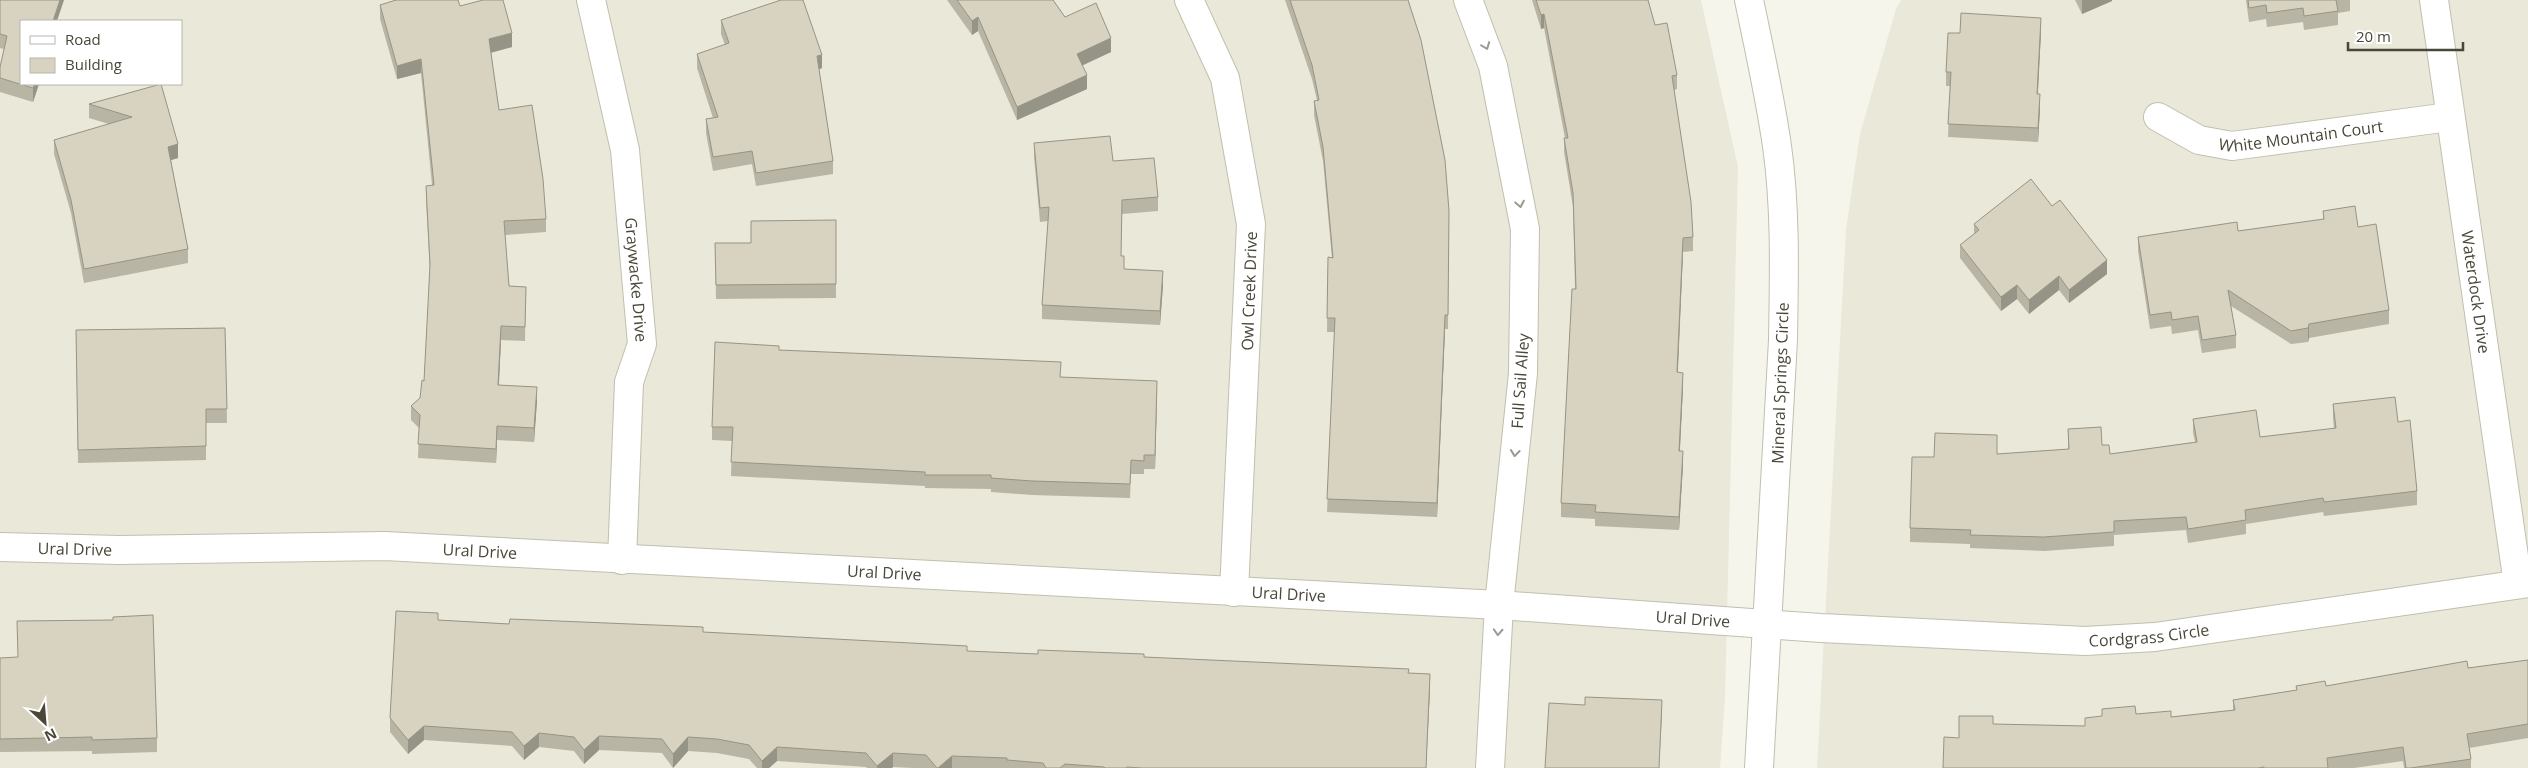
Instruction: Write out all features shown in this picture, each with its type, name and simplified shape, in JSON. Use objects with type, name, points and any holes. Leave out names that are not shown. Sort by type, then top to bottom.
[{"type":"street","name":"Graywacke Drive","points":[[591,0],[625,150],[642,344],[629,382],[622,560]]},
{"type":"street","name":"Owl Creek Drive","points":[[1189,0],[1225,78],[1251,224],[1234,592]]},
{"type":"street","name":"Full Sail Alley","points":[[1468,0],[1493,66],[1525,229],[1523,373],[1499,605],[1490,768]]},
{"type":"street","name":"Mineral Springs Circle","points":[[1749,0],[1777,147],[1783,224],[1783,340],[1759,768]]},
{"type":"street","name":"Waterdock Drive","points":[[2434,0],[2449,117],[2523,583]]},
{"type":"street","name":"White Mountain Court","points":[[2158,117],[2199,140],[2232,146],[2449,117]]},
{"type":"street","name":"Ural Drive","points":[[0,547],[118,550],[385,546],[1499,605],[1768,624]]},
{"type":"street","name":"Cordgrass Circle","points":[[1768,624],[2085,641],[2155,637],[2523,583]]},
{"type":"shaded area","points":[[0,0],[1701,0],[1738,167],[1725,698],[1720,768],[0,768]]},
{"type":"shaded area","points":[[1901,0],[2528,0],[2528,768],[1817,768],[1846,229],[1860,134],[1896,9]]},
{"type":"building","points":[[0,0],[60,0],[53,20],[20,20],[20,84],[0,78],[0,67],[7,36],[0,34]]},
{"type":"building","points":[[396,0],[458,0],[460,6],[483,0],[503,0],[512,33],[489,39],[499,110],[532,105],[543,179],[546,219],[504,221],[509,286],[526,287],[525,327],[501,326],[498,385],[537,387],[534,428],[497,426],[496,449],[418,444],[420,415],[411,406],[420,398],[422,380],[424,381],[430,265],[426,186],[434,185],[421,59],[397,66],[380,5]]},
{"type":"building","points":[[781,0],[803,0],[822,55],[817,56],[833,161],[756,173],[752,151],[713,157],[706,119],[718,117],[697,54],[729,43],[721,20]]},
{"type":"building","points":[[957,0],[1053,0],[1065,17],[1096,3],[1111,38],[1077,54],[1087,75],[1017,107],[978,17],[972,21]]},
{"type":"building","points":[[1290,0],[1408,0],[1421,40],[1445,160],[1449,211],[1448,315],[1445,315],[1437,503],[1327,499],[1335,318],[1327,318],[1328,257],[1333,258],[1323,147],[1314,101],[1319,100],[1312,65]]},
{"type":"building","points":[[1536,0],[1648,0],[1655,25],[1667,23],[1677,75],[1672,76],[1691,202],[1693,237],[1683,238],[1677,372],[1683,373],[1679,451],[1683,451],[1679,517],[1595,512],[1596,505],[1561,503],[1572,289],[1576,289],[1573,193],[1564,138],[1568,138],[1544,14],[1541,15]]},
{"type":"building","points":[[2248,0],[2336,0],[2338,11],[2304,16],[2303,8],[2267,13],[2266,5],[2249,8]]},
{"type":"building","points":[[1961,13],[2041,18],[2037,94],[2040,94],[2038,128],[1948,124],[1951,72],[1946,72],[1948,33],[1960,33]]},
{"type":"building","points":[[23,85],[34,85],[33,88]]},
{"type":"building","points":[[161,85],[178,144],[168,147],[188,249],[84,269],[71,200],[54,140],[132,117],[89,104]]},
{"type":"building","points":[[1110,136],[1113,161],[1154,158],[1158,197],[1122,200],[1121,256],[1124,256],[1124,269],[1163,271],[1160,311],[1042,305],[1049,207],[1040,208],[1034,143]]},
{"type":"building","points":[[2031,179],[2052,206],[2060,200],[2107,260],[2069,290],[2059,276],[2029,300],[2017,285],[2001,297],[1960,245],[1979,230],[1974,224]]},
{"type":"building","points":[[2355,206],[2358,227],[2376,224],[2389,310],[2309,324],[2308,328],[2291,331],[2228,290],[2236,335],[2202,340],[2198,316],[2172,320],[2171,312],[2150,315],[2138,237],[2237,222],[2238,231],[2324,219],[2323,211]]},
{"type":"building","points":[[836,220],[836,284],[716,285],[715,243],[751,243],[751,221]]},
{"type":"building","points":[[225,328],[227,409],[206,409],[206,446],[78,450],[76,330]]},
{"type":"building","points":[[715,342],[779,346],[779,350],[1061,362],[1060,377],[1157,381],[1155,455],[1144,455],[1144,461],[1131,460],[1130,484],[1032,481],[991,478],[991,475],[925,475],[925,472],[731,462],[733,427],[712,427]]},
{"type":"building","points":[[2395,397],[2398,422],[2410,420],[2417,491],[2324,502],[2323,498],[2245,510],[2246,520],[2188,529],[2186,517],[2114,521],[2114,532],[2044,537],[1970,535],[1971,530],[1910,528],[1912,457],[1934,457],[1935,433],[1997,435],[1997,454],[2069,449],[2068,429],[2101,427],[2102,445],[2109,445],[2110,454],[2197,442],[2193,419],[2256,410],[2260,437],[2336,428],[2333,404]]},
{"type":"building","points":[[396,611],[438,613],[438,620],[509,624],[510,619],[703,627],[703,632],[967,646],[967,651],[1038,654],[1038,650],[1144,654],[1144,657],[1409,669],[1408,673],[1430,674],[1426,768],[1105,768],[1065,764],[1060,768],[1046,768],[1043,763],[1007,760],[1007,758],[952,756],[937,768],[926,755],[893,753],[877,766],[866,753],[777,747],[762,761],[749,745],[717,739],[688,737],[673,754],[662,739],[599,736],[584,750],[574,737],[539,733],[524,746],[512,732],[424,726],[408,740],[390,718]]},
{"type":"building","points":[[153,615],[157,738],[92,740],[92,737],[0,739],[0,658],[18,657],[17,621],[113,620],[113,617]]},
{"type":"building","points":[[2528,660],[2528,724],[2467,734],[2471,759],[2406,768],[2403,747],[2327,758],[2328,768],[1943,768],[1944,737],[1959,738],[1959,716],[1993,716],[1993,724],[2085,726],[2085,718],[2102,716],[2102,709],[2135,706],[2136,714],[2171,711],[2171,717],[2235,710],[2233,700],[2297,690],[2296,686],[2325,681],[2326,686],[2467,661],[2468,668]]},
{"type":"building","points":[[1585,697],[1662,700],[1659,768],[1545,768],[1549,703],[1585,705]]}]
